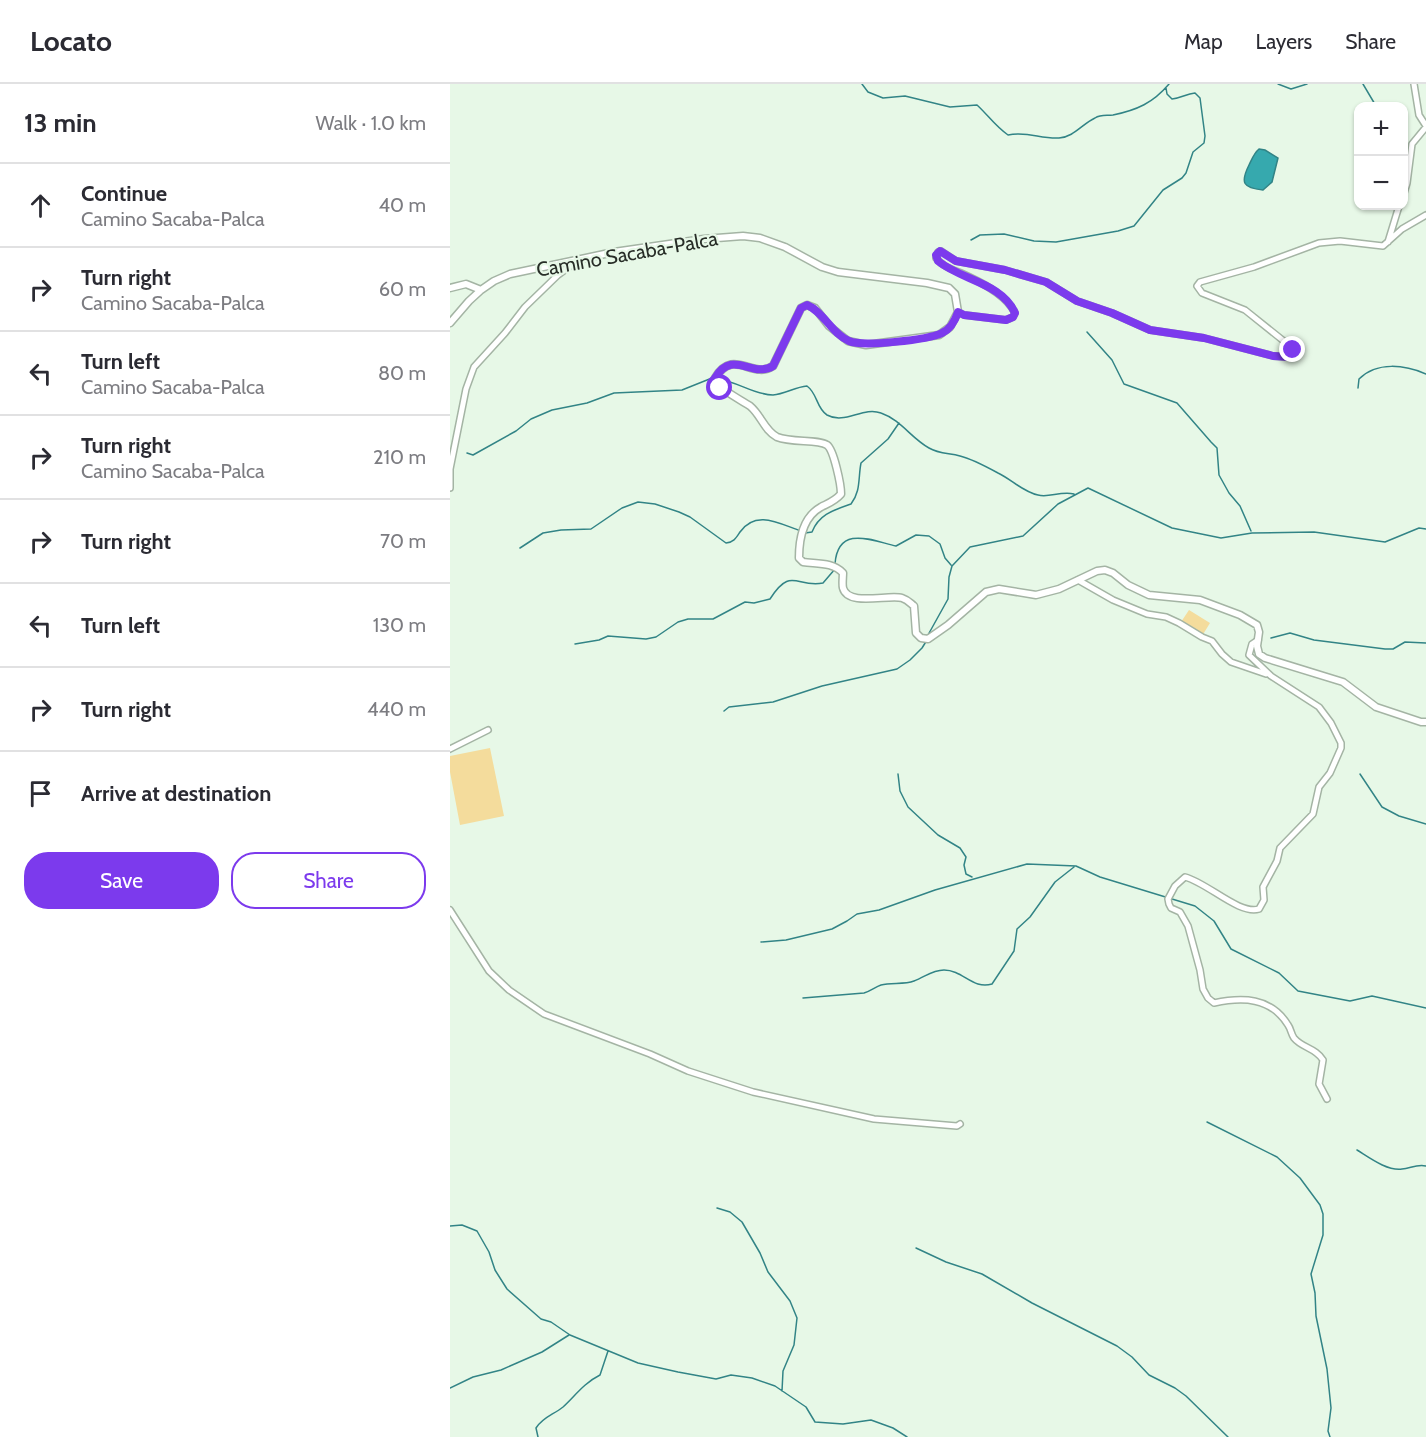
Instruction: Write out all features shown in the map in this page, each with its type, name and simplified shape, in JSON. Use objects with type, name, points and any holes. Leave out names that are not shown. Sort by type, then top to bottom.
[{"type":"street","points":[[1408,175],[1412,144],[1426,126],[1419,115],[1414,84]]},
{"type":"street","points":[[1388,244],[1398,210]]},
{"type":"street","points":[[1426,215],[1402,229],[1388,244],[1378,247],[1340,242],[1319,243],[1254,267],[1200,282],[1197,286],[1202,293],[1245,310],[1270,332],[1290,345],[1293,353],[1287,357],[1273,356],[1204,338],[1150,330],[1077,301],[1046,282],[1005,270],[956,261],[940,251],[936,255],[938,261],[986,285],[1012,307],[1015,313],[1013,317],[1006,320],[964,315],[958,312],[950,327],[939,334],[866,345],[849,341],[829,326],[815,308],[807,305],[801,308],[773,366],[758,370],[740,364],[728,366],[719,371],[715,378],[716,384],[753,409],[764,426],[775,436],[791,441],[824,444],[830,448],[841,494],[836,500],[812,513],[802,532],[799,558],[803,562],[826,564],[838,568],[843,573],[843,588],[847,594],[855,598],[899,597],[906,599],[914,606],[916,633],[921,638],[928,639],[948,625],[986,592],[999,589],[1036,595],[1059,589],[1096,571],[1105,570],[1149,595],[1200,600],[1240,615],[1257,625],[1259,632],[1257,646],[1259,654],[1265,658],[1343,682],[1376,706],[1426,722]]},
{"type":"street","name":"Camino Sacaba-Palca","points":[[450,323],[481,290],[510,274],[614,252],[704,239],[743,236],[760,238],[785,247],[822,267],[838,272],[927,283],[949,288],[955,294],[958,312]]},
{"type":"street","points":[[450,488],[450,469],[466,389],[474,367],[525,307],[558,275],[577,261]]},
{"type":"street","points":[[450,288],[466,284],[481,290]]},
{"type":"street","points":[[1078,580],[1121,604],[1179,623],[1202,638],[1212,641],[1231,662],[1271,676]]},
{"type":"street","points":[[1258,640],[1252,644],[1249,655],[1271,676],[1319,707],[1331,723],[1341,743],[1337,760],[1319,787],[1313,814],[1280,848],[1263,887],[1264,900],[1259,909],[1242,908],[1202,883],[1185,877],[1179,880],[1168,899],[1171,908],[1180,912],[1188,926],[1203,989],[1208,998],[1214,1003],[1237,999],[1262,1001],[1281,1016],[1294,1038],[1319,1053],[1323,1060],[1319,1084],[1327,1099]]},
{"type":"street","points":[[450,748],[488,730]]},
{"type":"street","points":[[450,910],[489,972],[509,990],[544,1014],[650,1054],[688,1071],[753,1092],[874,1119],[957,1126],[960,1124]]},
{"type":"shaded area","points":[[1189,610],[1210,623],[1202,636],[1181,622]]},
{"type":"shaded area","points":[[490,748],[504,816],[460,825],[450,772],[450,756]]},
{"type":"water","points":[[1259,149],[1278,158],[1272,182],[1263,190],[1247,186],[1244,180],[1254,154]]},
{"type":"waterway","points":[[862,84],[868,92],[883,98],[905,96],[950,107],[977,105],[1008,135],[1022,134],[1059,138],[1074,133],[1097,117],[1122,113],[1144,105],[1169,84]]},
{"type":"waterway","points":[[1278,84],[1291,89],[1307,84]]},
{"type":"waterway","points":[[1363,84],[1374,102]]},
{"type":"waterway","points":[[971,240],[980,235],[1004,234],[1034,241],[1056,242],[1134,226],[1163,190],[1182,178],[1193,152],[1204,143],[1200,98],[1195,93],[1172,99],[1167,94],[1166,88]]},
{"type":"waterway","points":[[1087,332],[1112,360],[1124,384],[1177,403],[1217,448],[1219,475],[1229,493],[1240,506],[1251,531]]},
{"type":"waterway","points":[[1358,388],[1359,379],[1366,373],[1383,367],[1409,368],[1426,374]]},
{"type":"waterway","points":[[467,453],[473,455],[516,431],[531,419],[552,410],[587,403],[614,393],[682,390],[712,378]]},
{"type":"waterway","points":[[717,379],[732,382],[759,393],[773,395],[807,386],[827,415],[840,418],[874,411],[881,413],[894,420],[929,448],[974,461],[1033,493],[1042,496],[1074,494]]},
{"type":"waterway","points":[[805,533],[812,532],[823,517],[851,504],[858,489],[861,463],[888,439],[899,423]]},
{"type":"waterway","points":[[928,635],[948,599],[952,566],[970,547],[1023,536],[1058,504],[1088,488],[1172,528],[1221,538],[1252,533],[1314,532],[1385,542],[1419,528],[1426,529]]},
{"type":"waterway","points":[[520,548],[543,533],[591,529],[622,508],[638,502],[655,504],[690,517],[726,543],[731,542],[746,525],[753,521],[769,520],[801,531]]},
{"type":"waterway","points":[[835,564],[838,552],[850,539],[867,539],[896,546],[916,535],[929,536],[940,544],[945,558],[951,565]]},
{"type":"waterway","points":[[575,644],[608,636],[646,639],[656,637],[678,622],[688,619],[713,619],[745,602],[754,603],[770,599],[783,583],[789,581],[823,583],[835,569]]},
{"type":"waterway","points":[[1271,638],[1290,633],[1314,640],[1385,649],[1393,649],[1405,642],[1426,643]]},
{"type":"waterway","points":[[724,711],[729,707],[773,702],[822,686],[897,669],[910,660],[927,640]]},
{"type":"waterway","points":[[898,774],[900,791],[908,807],[938,835],[960,848],[966,857],[964,865],[966,874],[972,877]]},
{"type":"waterway","points":[[1360,774],[1382,807],[1399,816],[1426,824]]},
{"type":"waterway","points":[[761,942],[786,940],[832,929],[857,914],[879,910],[935,890],[1027,864],[1076,866],[1100,877],[1195,906],[1214,921],[1231,949],[1279,973],[1298,991],[1350,1001],[1372,996],[1426,1008]]},
{"type":"waterway","points":[[803,998],[864,993],[881,985],[910,982],[940,970],[957,973],[979,984],[992,984],[1014,951],[1017,929],[1030,917],[1055,882],[1074,867]]},
{"type":"waterway","points":[[1207,1122],[1277,1157],[1300,1178],[1320,1205],[1323,1214],[1323,1235],[1311,1274],[1316,1316],[1327,1369],[1331,1408],[1328,1431],[1330,1437]]},
{"type":"waterway","points":[[1357,1150],[1390,1168],[1426,1166]]},
{"type":"waterway","points":[[717,1208],[730,1212],[742,1222],[768,1272],[790,1301],[797,1318],[794,1345],[783,1371],[782,1391]]},
{"type":"waterway","points":[[450,1226],[462,1225],[477,1231],[489,1252],[495,1270],[507,1289],[541,1319],[551,1322],[570,1335],[638,1363],[716,1379],[731,1375],[752,1378],[775,1386],[806,1407],[815,1422],[843,1424],[871,1420],[893,1428],[907,1437]]},
{"type":"waterway","points":[[916,1248],[946,1262],[982,1274],[1032,1303],[1117,1346],[1132,1357],[1149,1375],[1186,1396],[1228,1437]]},
{"type":"waterway","points":[[450,1388],[473,1377],[501,1370],[542,1352],[569,1335]]},
{"type":"waterway","points":[[538,1437],[536,1428],[542,1421],[563,1407],[584,1386],[600,1375],[608,1351]]},
{"type":"route","points":[[720,388],[715,378],[719,371],[728,366],[740,364],[758,370],[773,366],[801,308],[807,305],[815,308],[829,326],[849,341],[866,345],[944,333],[954,322],[958,312],[964,315],[1006,320],[1013,317],[1015,313],[1012,307],[986,285],[938,261],[936,255],[940,251],[956,261],[1005,270],[1046,282],[1077,301],[1112,313],[1142,328],[1179,336],[1204,338],[1273,356],[1291,357],[1293,350]]}]
